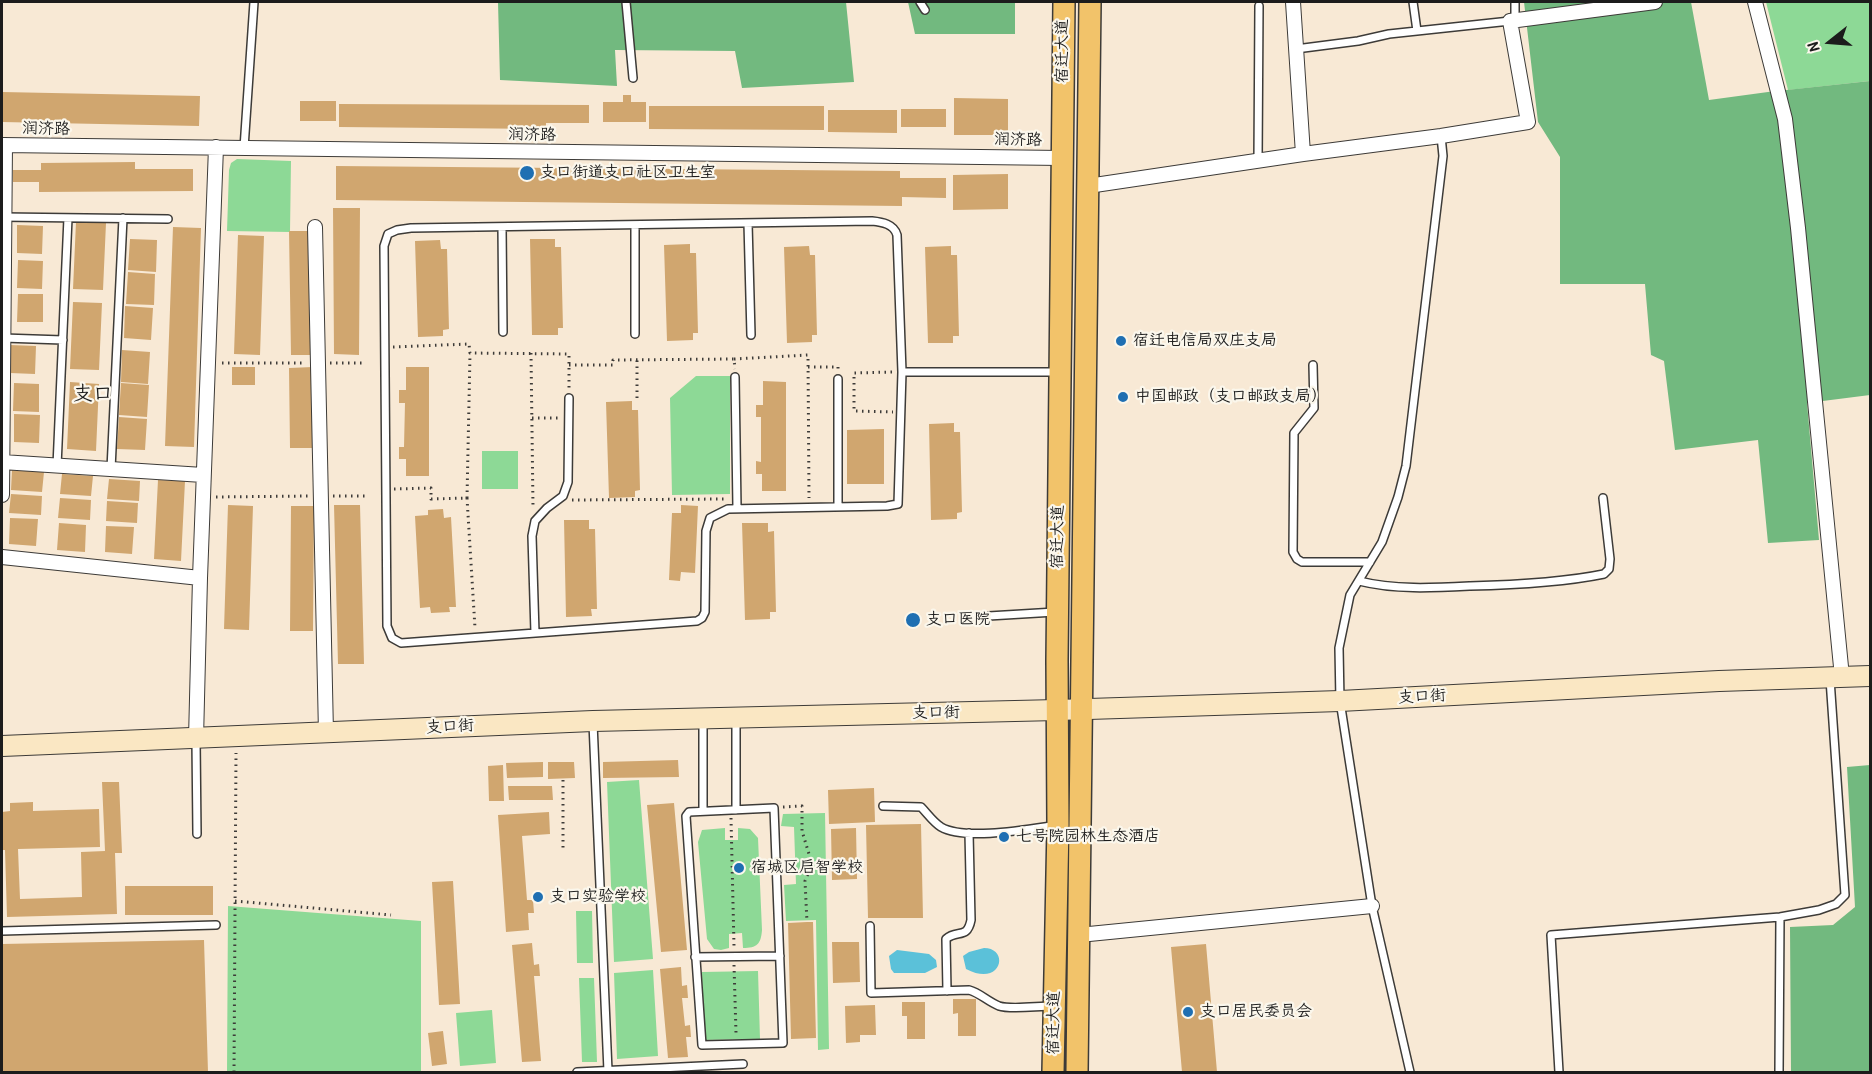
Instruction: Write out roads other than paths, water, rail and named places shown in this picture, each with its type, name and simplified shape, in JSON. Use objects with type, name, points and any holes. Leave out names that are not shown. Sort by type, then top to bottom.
[{"type":"main road","name":"宿迁大道","points":[[1053,1072],[1058,825],[1057,710],[1064,2]]},
{"type":"main road","name":"宿迁大道","points":[[1077,1072],[1090,2]]},
{"type":"street","points":[[1293,2],[1303,154]]},
{"type":"street","points":[[1088,186],[1528,122],[1513,21],[1655,2]]},
{"type":"street","points":[[1755,2],[1785,118],[1798,228],[1836,677]]},
{"type":"street","name":"润济路","points":[[4,145],[1062,158]]},
{"type":"street","points":[[2,495],[4,145]]},
{"type":"street","points":[[196,739],[203,475],[216,147]]},
{"type":"street","points":[[315,227],[326,733]]},
{"type":"street","points":[[2,462],[203,475]]},
{"type":"street","points":[[2,557],[200,578]]},
{"type":"street","name":"支口街","points":[[2,746],[593,721],[1340,701],[1870,676]]},
{"type":"street","points":[[1079,935],[1372,906]]},
{"type":"lane","points":[[244,148],[254,2]]},
{"type":"lane","points":[[626,2],[633,78]]},
{"type":"lane","points":[[920,2],[925,10]]},
{"type":"lane","points":[[1413,2],[1417,31]]},
{"type":"lane","points":[[1296,49],[1358,41],[1389,34],[1513,21],[1515,2]]},
{"type":"lane","points":[[1258,161],[1259,6]]},
{"type":"lane","points":[[1410,1072],[1372,906],[1340,701],[1339,648],[1350,595],[1382,542],[1406,466],[1443,156],[1441,136]]},
{"type":"lane","points":[[3,217],[168,219]]},
{"type":"lane","points":[[57,466],[68,218]]},
{"type":"lane","points":[[111,470],[123,218]]},
{"type":"lane","points":[[872,221],[887,224],[896,231],[902,372],[898,504],[737,508],[728,509],[710,518],[706,531],[705,612],[697,621],[401,643],[392,638],[387,626],[384,246],[388,234],[411,228],[748,223],[872,221]]},
{"type":"lane","points":[[748,223],[751,334]]},
{"type":"lane","points":[[635,225],[635,334]]},
{"type":"lane","points":[[502,227],[503,332]]},
{"type":"lane","points":[[3,338],[63,340]]},
{"type":"lane","points":[[1312,365],[1314,408],[1294,433],[1293,552],[1296,560],[1302,562],[1370,562]]},
{"type":"lane","points":[[902,372],[1060,372]]},
{"type":"lane","points":[[735,377],[737,508]]},
{"type":"lane","points":[[838,379],[838,507]]},
{"type":"lane","points":[[536,633],[532,536],[535,521],[563,496],[568,482],[569,398]]},
{"type":"lane","points":[[1359,581],[1381,586],[1438,587],[1534,583],[1604,574],[1609,569],[1610,559],[1603,498]]},
{"type":"lane","points":[[972,617],[1058,612]]},
{"type":"lane","points":[[1559,1072],[1551,935],[1780,917],[1819,910],[1836,904],[1845,895],[1836,677]]},
{"type":"lane","points":[[734,810],[736,718]]},
{"type":"lane","points":[[703,719],[703,812]]},
{"type":"lane","points":[[593,721],[608,1071]]},
{"type":"lane","points":[[196,739],[197,834]]},
{"type":"lane","points":[[883,806],[921,807],[941,827],[957,832],[1013,832],[1058,825]]},
{"type":"lane","points":[[774,808],[783,1043],[702,1045],[686,816],[689,812],[734,810],[774,808]]},
{"type":"lane","points":[[947,991],[946,939],[949,936],[966,932],[971,920],[969,833]]},
{"type":"lane","points":[[1779,1072],[1780,917]]},
{"type":"lane","points":[[2,932],[216,925]]},
{"type":"lane","points":[[870,926],[871,993],[975,992],[989,1002],[1002,1007],[1054,1006]]},
{"type":"lane","points":[[695,957],[780,956]]},
{"type":"lane","points":[[577,1072],[743,1064]]},
{"type":"water","points":[[984,948],[997,954],[998,966],[994,971],[988,974],[978,974],[966,969],[963,956]]},
{"type":"water","points":[[897,950],[929,954],[936,960],[937,967],[925,973],[894,973],[889,956]]},
{"type":"place","name":"支口街道支口社区卫生室","points":[[527,173]]},
{"type":"place","name":"宿迁电信局双庄支局","points":[[1121,341]]},
{"type":"place","name":"中国邮政（支口邮政支局）","points":[[1123,397]]},
{"type":"place","name":"支口医院","points":[[913,620]]},
{"type":"place","name":"七号院园林生态酒店","points":[[1004,837]]},
{"type":"place","name":"宿城区启智学校","points":[[739,868]]},
{"type":"place","name":"支口实验学校","points":[[538,897]]},
{"type":"place","name":"支口居民委员会","points":[[1188,1012]]},
{"type":"district","name":"支口","points":[[93,395]]}]
